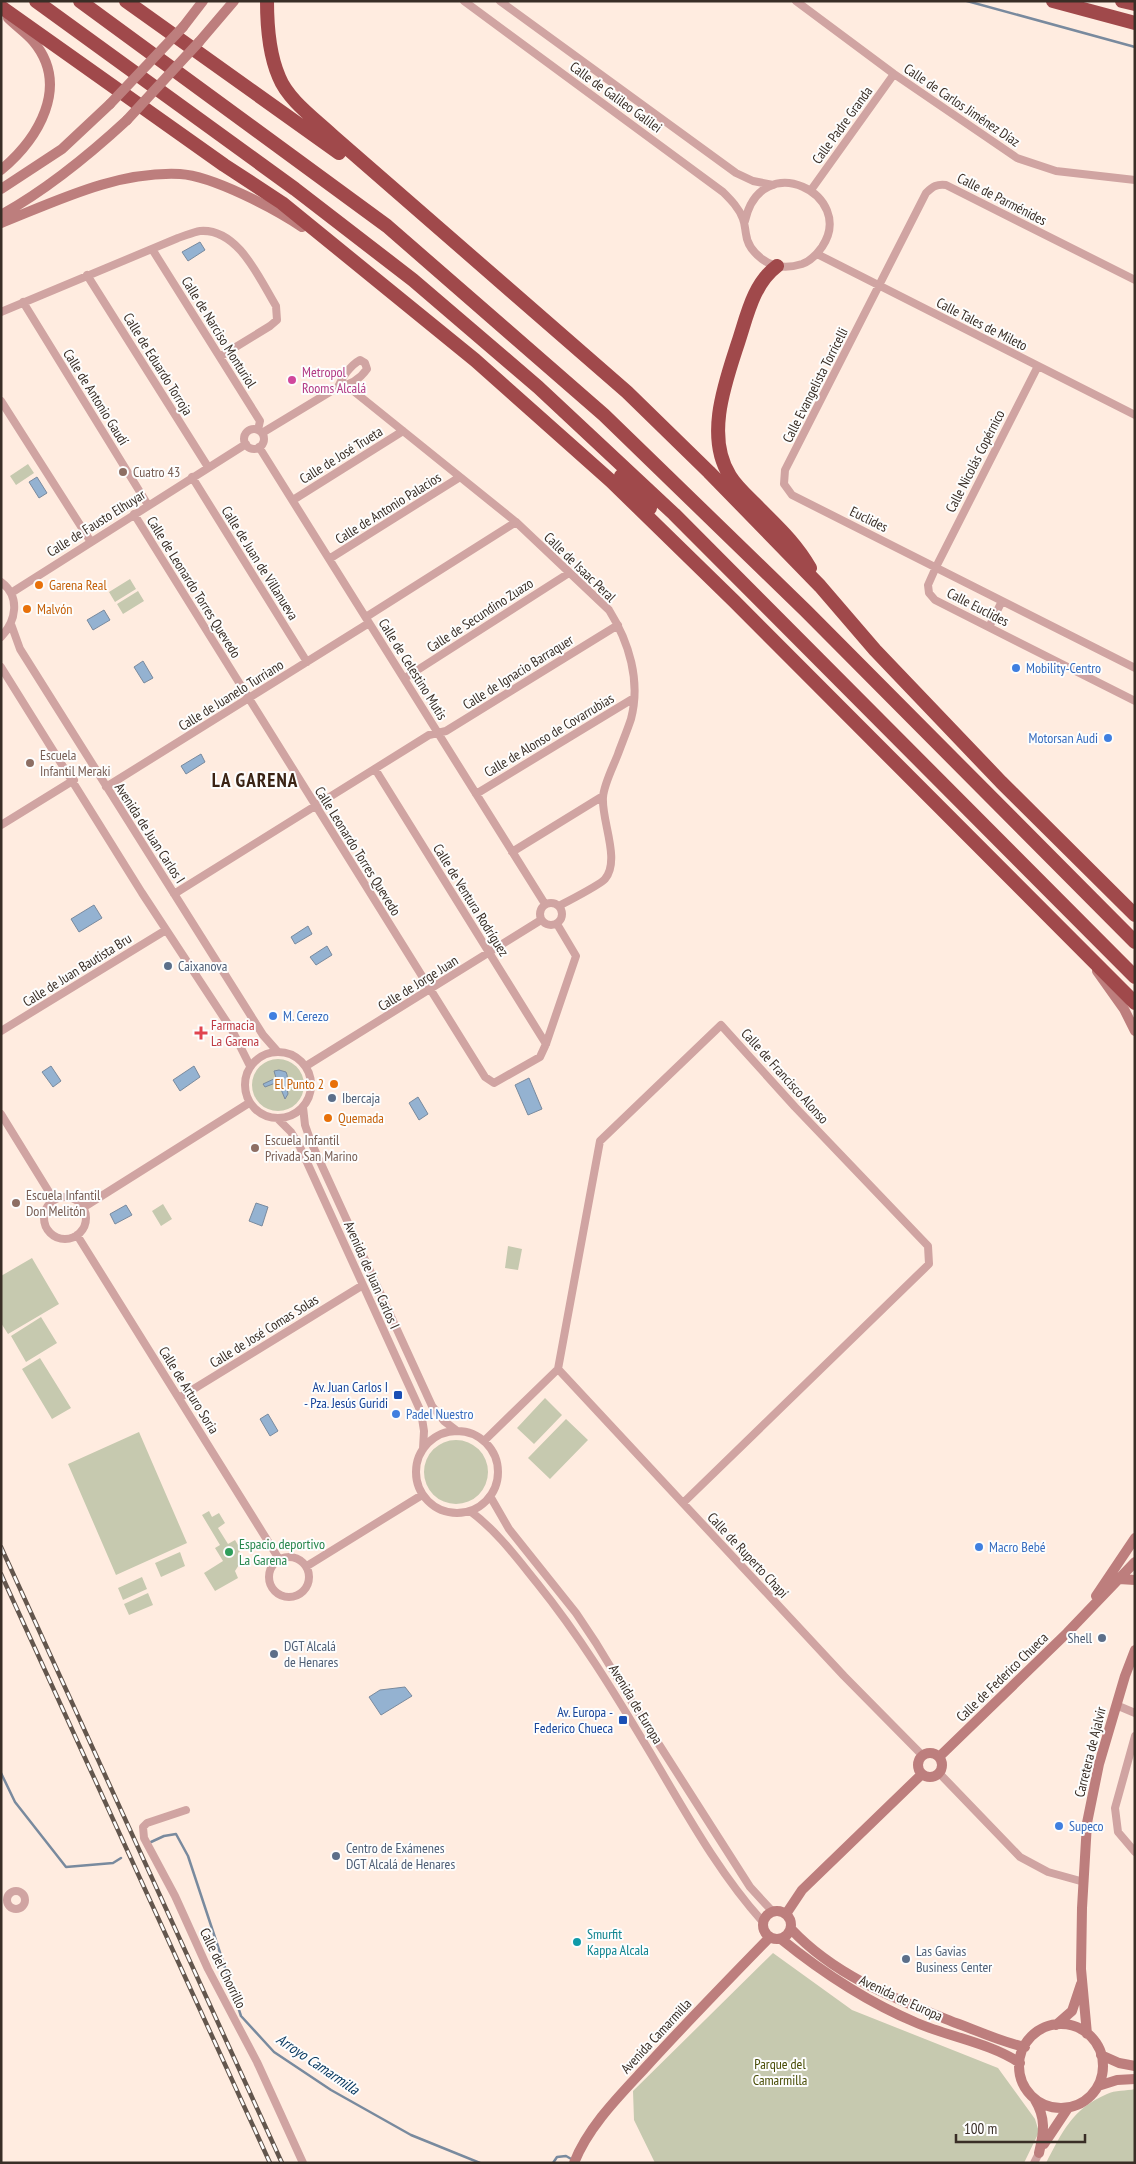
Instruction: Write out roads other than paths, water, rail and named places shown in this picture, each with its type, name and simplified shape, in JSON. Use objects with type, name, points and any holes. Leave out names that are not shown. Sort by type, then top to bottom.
[{"type":"highway","points":[[36,1],[295,189],[413,280],[538,386],[674,514],[1135,977]]},
{"type":"highway","points":[[80,1],[387,226],[604,415],[765,571],[1135,942]]},
{"type":"highway","points":[[126,1],[411,205]]},
{"type":"highway","points":[[267,1],[270,50],[279,78],[291,96],[411,205],[627,392],[709,472],[820,586],[875,650],[1001,782],[1135,915]]},
{"type":"highway","points":[[1053,1],[1135,23]]},
{"type":"highway","points":[[1122,1],[1135,4]]},
{"type":"highway","points":[[1,7],[224,165],[282,203],[475,360],[571,444],[734,601],[1135,1003]]},
{"type":"highway","points":[[777,266],[767,275],[756,291],[726,380],[719,412],[721,449],[730,475],[798,548],[820,586]]},
{"type":"highway","points":[[413,280],[455,328],[538,398],[623,478],[734,601]]},
{"type":"street","points":[[1,189],[62,149],[110,104],[183,27],[204,1]]},
{"type":"street","points":[[1,216],[79,164],[128,120],[200,42],[234,1]]},
{"type":"street","name":"Calle de Galileo Galilei","points":[[464,1],[723,192],[737,206],[745,221]]},
{"type":"street","name":"Calle de Galileo Galilei","points":[[500,1],[736,173],[754,181],[773,185]]},
{"type":"street","name":"Calle de Carlos Jiménez Díaz","points":[[796,1],[894,74],[1017,158],[1056,171],[1135,180]]},
{"type":"street","points":[[1,13],[33,42],[44,58],[50,91],[46,113],[33,138],[1,170]]},
{"type":"street","name":"Calle Padre Granda","points":[[811,190],[894,74]]},
{"type":"street","points":[[1,224],[103,183],[140,175],[182,174],[214,183],[277,210],[358,264]]},
{"type":"street","points":[[786,182],[799,184],[811,190],[822,200],[828,214],[829,228],[826,242],[817,254],[806,263],[792,267],[777,266],[763,260],[752,250],[746,236],[745,221],[747,209],[762,190],[773,185],[786,182]]},
{"type":"street","name":"Calle de Parménides","points":[[879,287],[926,193],[938,184],[946,185],[1135,280]]},
{"type":"street","points":[[1,312],[178,238],[199,231],[213,232],[227,238],[239,247],[276,306],[277,320],[221,356]]},
{"type":"street","name":"Calle de Narciso Monturiol","points":[[152,249],[260,420],[260,431]]},
{"type":"street","name":"Calle Tales de Mileto","points":[[817,254],[1135,415]]},
{"type":"street","name":"Calle de Eduardo Torroja","points":[[87,275],[208,467]]},
{"type":"street","name":"Calle Evangelista Torricelli","points":[[792,495],[784,484],[785,470],[879,287]]},
{"type":"street","name":"Calle de Antonio Gaudí","points":[[23,302],[148,505]]},
{"type":"street","name":"Calle Nicolás Copérnico","points":[[936,567],[1038,366]]},
{"type":"street","name":"Calle de Isaac Peral","points":[[260,431],[342,386],[403,431],[516,522],[608,610],[618,625],[629,650],[634,698],[631,719],[603,796],[604,818],[611,863],[605,879],[559,906]]},
{"type":"street","points":[[1,401],[90,542]]},
{"type":"street","points":[[248,431],[260,431],[264,438],[259,447],[254,449],[246,444],[245,435],[248,431]]},
{"type":"street","name":"Calle de José Trueta","points":[[293,500],[403,431]]},
{"type":"street","name":"Calle de Fausto Elhuyar","points":[[10,593],[246,444]]},
{"type":"street","name":"Calle de Celestino Mutis","points":[[259,447],[545,904]]},
{"type":"street","name":"Calle de Juan de Villanueva","points":[[192,477],[307,662]]},
{"type":"street","name":"Calle de Antonio Palacios","points":[[329,559],[460,477]]},
{"type":"street","name":"Euclides","points":[[792,495],[936,567]]},
{"type":"street","name":"Calle de Leonardo Torres Quevedo","points":[[134,514],[248,699]]},
{"type":"street","name":"Calle de Juanelo Turriano","points":[[106,787],[307,662],[516,522]]},
{"type":"street","name":"Calle Euclides","points":[[1135,668],[936,567],[928,585],[929,593],[935,600],[1135,701]]},
{"type":"street","name":"Calle de Secundino Zuazo","points":[[405,678],[569,573]]},
{"type":"street","points":[[1,582],[10,593],[15,611],[11,624],[1,637]]},
{"type":"street","points":[[989,627],[1002,601]]},
{"type":"street","name":"Avenida de Juan Carlos I","points":[[11,624],[20,649],[263,1036],[276,1051]]},
{"type":"street","name":"Calle de Ignacio Barraquer","points":[[174,894],[316,807],[428,735],[446,731],[618,625]]},
{"type":"street","points":[[1,667],[74,780],[166,930],[232,1030],[250,1066]]},
{"type":"street","name":"Calle de Alonso de Covarrubias","points":[[476,794],[634,698]]},
{"type":"street","name":"Calle Leonardo Torres Quevedo","points":[[248,699],[485,1076],[494,1083],[540,1057],[546,1044]]},
{"type":"street","name":"Calle de Ventura Rodríguez","points":[[375,769],[546,1044]]},
{"type":"street","points":[[1,825],[74,780]]},
{"type":"street","points":[[512,852],[603,796]]},
{"type":"street","points":[[552,903],[559,906],[562,913],[561,919],[557,924],[545,924],[541,920],[541,909],[545,904],[552,903]]},
{"type":"street","name":"Calle de Jorge Juan","points":[[306,1066],[541,920]]},
{"type":"street","points":[[546,1044],[576,956],[557,924]]},
{"type":"street","name":"Calle de Juan Bautista Bru","points":[[1,1031],[166,930]]},
{"type":"street","points":[[1088,957],[1124,1009],[1135,1030]]},
{"type":"street","name":"Calle de Francisco Alonso","points":[[558,1369],[600,1141],[721,1025],[795,1107],[928,1246],[929,1264],[683,1503]]},
{"type":"street","points":[[276,1051],[288,1053],[298,1058],[306,1066],[312,1087],[309,1098],[296,1113],[278,1119],[267,1117],[257,1111],[250,1103],[244,1084],[250,1066],[257,1058],[266,1053],[276,1051]]},
{"type":"street","points":[[84,1207],[250,1103]]},
{"type":"street","name":"Avenida de Juan Carlos I","points":[[303,1107],[305,1125],[311,1142],[432,1406],[444,1421],[458,1431]]},
{"type":"street","points":[[1,1114],[54,1200]]},
{"type":"street","name":"Avenida de Juan Carlos I","points":[[278,1119],[291,1132],[300,1147],[421,1412],[424,1431],[423,1449]]},
{"type":"street","points":[[67,1197],[80,1202],[84,1207],[85,1226],[77,1235],[64,1239],[52,1234],[48,1229],[45,1223],[46,1210],[54,1200],[67,1197]]},
{"type":"street","name":"Calle de Arturo Soria","points":[[77,1235],[279,1559]]},
{"type":"street","name":"Calle de José Comas Solas","points":[[179,1398],[363,1285]]},
{"type":"street","points":[[484,1441],[558,1369]]},
{"type":"street","name":"Calle de Ruperto Chapí","points":[[558,1369],[844,1676],[922,1755]]},
{"type":"street","points":[[458,1431],[472,1434],[484,1441],[494,1456],[498,1474],[496,1486],[490,1496],[481,1505],[470,1511],[456,1514],[443,1511],[432,1505],[422,1495],[417,1484],[417,1460],[423,1449],[432,1439],[443,1433],[458,1431]]},
{"type":"street","points":[[307,1566],[422,1495]]},
{"type":"street","name":"Avenida de Europa","points":[[490,1496],[509,1529],[576,1613],[596,1642],[630,1699],[750,1887],[773,1912]]},
{"type":"street","name":"Avenida de Europa","points":[[470,1511],[500,1537],[567,1620],[587,1649],[702,1839],[739,1895],[763,1922]]},
{"type":"street","points":[[1083,1616],[1135,1538]]},
{"type":"street","points":[[285,1556],[297,1558],[307,1566],[309,1580],[302,1592],[290,1597],[283,1596],[276,1593],[269,1582],[270,1569],[279,1559],[285,1556]]},
{"type":"street","points":[[1083,1616],[1135,1562]]},
{"type":"street","points":[[1119,1579],[1135,1580]]},
{"type":"street","name":"Calle de Federico Chueca","points":[[939,1757],[1083,1616]]},
{"type":"street","name":"Carretera de Ajalvir","points":[[1087,2034],[1081,1983],[1082,1908],[1087,1823],[1099,1764],[1116,1705],[1135,1650]]},
{"type":"street","points":[[1116,1705],[1135,1713]]},
{"type":"street","points":[[1135,1736],[1116,1808],[1118,1832],[1135,1852]]},
{"type":"street","points":[[931,1752],[939,1757],[942,1765],[939,1773],[930,1777],[922,1774],[918,1764],[922,1755],[931,1752]]},
{"type":"street","points":[[939,1773],[1020,1857],[1048,1872],[1084,1882]]},
{"type":"street","points":[[786,1914],[802,1890],[922,1774]]},
{"type":"street","name":"Calle del Chorrillo","points":[[186,1810],[147,1823],[143,1827],[144,1838],[175,1896],[208,1969],[257,2062],[303,2163]]},
{"type":"street","points":[[773,1912],[786,1914],[791,1921],[789,1934],[781,1939],[770,1937],[764,1931],[763,1922],[767,1916],[773,1912]]},
{"type":"street","name":"Avenida de Europa","points":[[791,1929],[823,1958],[853,1979],[920,2009],[1008,2042],[1025,2046]]},
{"type":"street","name":"Avenida Camarmilla","points":[[574,2163],[579,2152],[615,2101],[742,1964],[770,1937]]},
{"type":"street","name":"Avenida de Europa","points":[[781,1939],[816,1967],[847,1988],[916,2023],[1002,2054],[1020,2063]]},
{"type":"street","name":"Carretera de Ajalvir","points":[[1056,2025],[1072,2011],[1081,1983]]},
{"type":"street","points":[[1056,2025],[1072,2026],[1087,2034],[1096,2044],[1103,2065],[1098,2086],[1085,2100],[1068,2108],[1051,2107],[1035,2099],[1029,2093],[1022,2079],[1020,2063],[1025,2046],[1032,2036],[1056,2025]]},
{"type":"street","points":[[1101,2055],[1119,2063],[1135,2066]]},
{"type":"street","points":[[1098,2086],[1117,2080],[1135,2079]]},
{"type":"street","points":[[1035,2099],[1044,2117],[1044,2129],[1039,2153]]},
{"type":"street","points":[[1034,2163],[1068,2108]]},
{"type":"water","points":[[200,242],[205,250],[188,261],[182,252]]},
{"type":"water","points":[[37,477],[47,493],[39,498],[29,482]]},
{"type":"water","points":[[104,610],[110,620],[93,630],[87,620]]},
{"type":"water","points":[[143,661],[153,678],[144,683],[134,667]]},
{"type":"water","points":[[201,754],[205,762],[186,774],[181,766]]},
{"type":"water","points":[[94,905],[102,918],[79,932],[71,919]]},
{"type":"water","points":[[308,926],[312,934],[295,944],[291,937]]},
{"type":"water","points":[[327,946],[332,955],[316,965],[310,957]]},
{"type":"water","points":[[51,1066],[61,1081],[53,1087],[42,1072]]},
{"type":"water","points":[[194,1066],[200,1077],[180,1091],[173,1080]]},
{"type":"water","points":[[279,1070],[287,1074],[288,1094],[285,1099],[278,1082],[265,1087],[263,1084],[276,1078],[274,1071]]},
{"type":"water","points":[[529,1078],[542,1109],[528,1115],[515,1085]]},
{"type":"water","points":[[418,1097],[428,1114],[419,1120],[409,1103]]},
{"type":"water","points":[[256,1203],[268,1207],[262,1226],[249,1221]]},
{"type":"water","points":[[126,1205],[132,1215],[115,1224],[110,1214]]},
{"type":"water","points":[[268,1414],[278,1431],[270,1436],[260,1419]]},
{"type":"water","points":[[405,1687],[412,1696],[381,1715],[369,1697],[380,1690]]},
{"type":"waterway","points":[[967,1],[1135,47]]},
{"type":"waterway","points":[[1,1773],[15,1802],[66,1867],[113,1863],[121,1858]]},
{"type":"waterway","name":"Arroyo Camarmilla","points":[[151,1842],[164,1836],[176,1834],[188,1856],[241,2016],[274,2052],[331,2090],[411,2135],[480,2163]]},
{"type":"waterway","name":"Arroyo Camarmilla","points":[[553,2163],[557,2157],[566,2156],[573,2160]]},
{"type":"railway","points":[[1,1547],[282,2163]]},
{"type":"railway","points":[[1,1574],[270,2163]]},
{"type":"place","name":"Metropol Rooms Alcalá","points":[[292,380]]},
{"type":"place","name":"Cuatro 43","points":[[123,472]]},
{"type":"place","name":"Garena Real","points":[[39,585]]},
{"type":"place","name":"Malvón","points":[[27,609]]},
{"type":"place","name":"Mobility-Centro","points":[[1016,668]]},
{"type":"place","name":"Motorsan Audi","points":[[1108,738]]},
{"type":"place","name":"Escuela Infantil Meraki","points":[[30,763]]},
{"type":"place","name":"Caixanova","points":[[168,966]]},
{"type":"place","name":"M. Cerezo","points":[[273,1016]]},
{"type":"place","name":"Farmacia La Garena","points":[[201,1033]]},
{"type":"place","name":"El Punto 2","points":[[334,1084]]},
{"type":"place","name":"Ibercaja","points":[[332,1098]]},
{"type":"place","name":"Quemada","points":[[328,1118]]},
{"type":"place","name":"Escuela Infantil Privada San Marino","points":[[255,1148]]},
{"type":"place","name":"Escuela Infantil Don Melitón","points":[[16,1203]]},
{"type":"place","name":"Av. Juan Carlos I - Pza. Jesús Guridi","points":[[398,1395]]},
{"type":"place","name":"Padel Nuestro","points":[[396,1414]]},
{"type":"place","name":"Macro Bebé","points":[[979,1547]]},
{"type":"place","name":"Espacio deportivo La Garena","points":[[229,1552]]},
{"type":"place","name":"Shell","points":[[1102,1638]]},
{"type":"place","name":"DGT Alcalá de Henares","points":[[274,1654]]},
{"type":"place","name":"Av. Europa - Federico Chueca","points":[[623,1720]]},
{"type":"place","name":"Supeco","points":[[1059,1826]]},
{"type":"place","name":"Centro de Exámenes DGT Alcalá de Henares","points":[[336,1856]]},
{"type":"place","name":"Smurfit Kappa Alcala","points":[[577,1942]]},
{"type":"place","name":"Las Gavias Business Center","points":[[906,1959]]},
{"type":"district","name":"LA GARENA","points":[[255,780]]},
{"type":"park label","name":"Parque del Camarmilla","points":[[780,2072]]}]
